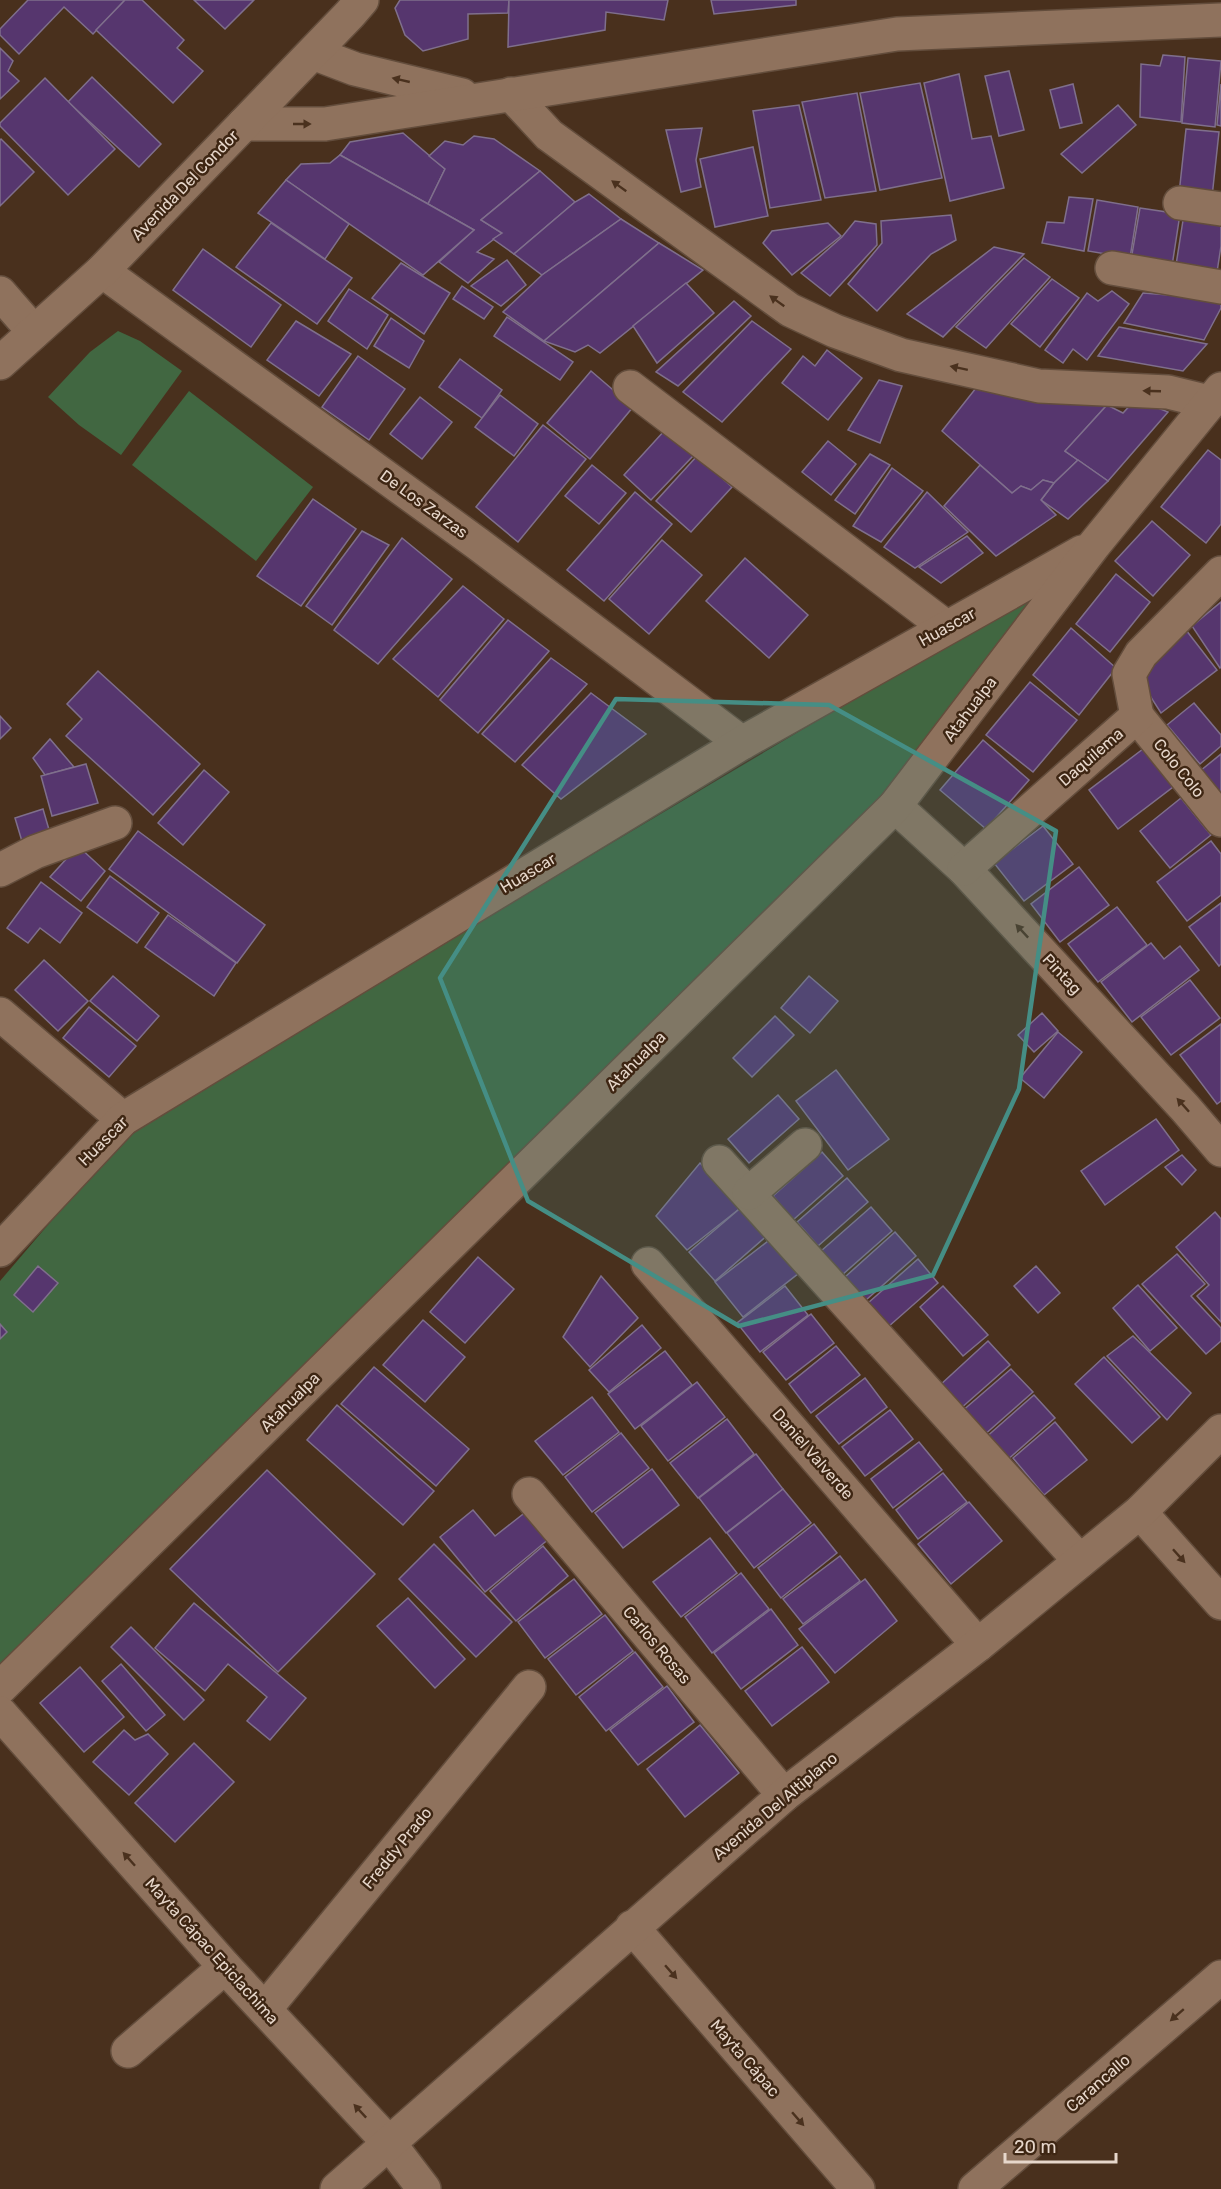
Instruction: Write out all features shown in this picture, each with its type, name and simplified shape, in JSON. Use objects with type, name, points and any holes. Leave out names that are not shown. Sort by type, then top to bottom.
[{"type":"street","name":"Avenida Del Condor","points":[[0,363],[102,271],[362,0]]},
{"type":"street","points":[[244,124],[325,124],[897,34],[1221,20]]},
{"type":"street","points":[[313,53],[356,69],[479,99]]},
{"type":"street","points":[[511,94],[558,142],[790,310],[834,332],[901,355],[1039,386],[1215,395]]},
{"type":"street","points":[[1180,203],[1221,208]]},
{"type":"street","points":[[1112,268],[1221,287]]},
{"type":"street","name":"De Los Zarzas","points":[[102,271],[478,544],[742,743]]},
{"type":"street","points":[[0,293],[34,332]]},
{"type":"street","points":[[630,387],[946,627]]},
{"type":"street","name":"Atahualpa","points":[[0,1688],[895,806],[1094,545],[1215,395]]},
{"type":"street","name":"Huascar","points":[[0,1250],[123,1119],[742,743],[1094,545]]},
{"type":"street","name":"Daquilema","points":[[964,869],[1137,716],[1130,674],[1141,654],[1221,573]]},
{"type":"street","name":"Colo Colo","points":[[1137,716],[1221,820]]},
{"type":"street","name":"Pintag","points":[[895,806],[964,869],[1221,1150]]},
{"type":"street","points":[[0,870],[35,852],[115,823]]},
{"type":"street","points":[[0,1014],[123,1119]]},
{"type":"street","points":[[748,1193],[805,1145]]},
{"type":"street","points":[[719,1162],[1080,1561]]},
{"type":"street","name":"Daniel Valverde","points":[[648,1264],[978,1645]]},
{"type":"street","name":"Avenida Del Altiplano","points":[[337,2189],[784,1795],[978,1645],[1140,1512],[1221,1431]]},
{"type":"street","name":"Carlos Rosas","points":[[529,1494],[784,1795]]},
{"type":"street","points":[[1140,1512],[1221,1603]]},
{"type":"street","name":"Freddy Prado","points":[[265,2009],[529,1687]]},
{"type":"street","name":"Mayta Cápac Epiclachima","points":[[0,1713],[225,1967],[389,2143],[424,2189]]},
{"type":"street","name":"Mayta Cápac","points":[[632,1927],[858,2189]]},
{"type":"street","points":[[128,2051],[225,1967]]},
{"type":"street","name":"Carancallo","points":[[975,2189],[1221,1977]]},
{"type":"highlighted area","points":[[616,699],[829,705],[1056,831],[1019,1089],[933,1275],[739,1326],[528,1201],[440,978]]},
{"type":"green space","points":[[118,331],[140,341],[182,371],[121,455],[79,425],[48,397],[90,352]]},
{"type":"green space","points":[[189,391],[313,487],[256,561],[132,465]]},
{"type":"green space","points":[[1017,602],[1029,604],[886,799],[0,1667],[0,1281],[129,1130]]},
{"type":"building","points":[[28,0],[125,0],[93,34],[64,7],[19,54],[0,35],[0,29]]},
{"type":"building","points":[[125,0],[142,0],[184,40],[177,48],[203,71],[173,103],[96,30]]},
{"type":"building","points":[[194,0],[254,0],[225,29]]},
{"type":"building","points":[[400,0],[509,0],[508,13],[468,14],[468,39],[423,51],[405,35],[395,8]]},
{"type":"building","points":[[509,0],[668,0],[664,20],[606,12],[605,30],[508,47]]},
{"type":"building","points":[[711,0],[796,0],[796,5],[714,14]]},
{"type":"building","points":[[0,48],[13,61],[8,71],[19,81],[0,99]]},
{"type":"building","points":[[1163,55],[1185,57],[1181,122],[1140,117],[1141,64],[1160,66]]},
{"type":"building","points":[[1188,58],[1221,61],[1215,127],[1182,123]]},
{"type":"building","points":[[1009,71],[1024,130],[999,136],[985,76]]},
{"type":"building","points":[[959,74],[972,139],[991,136],[1004,188],[950,201],[924,83]]},
{"type":"building","points":[[92,77],[161,144],[139,167],[68,102]]},
{"type":"building","points":[[45,78],[115,149],[68,195],[0,126],[0,123]]},
{"type":"building","points":[[920,83],[942,178],[880,190],[860,93]]},
{"type":"building","points":[[1073,84],[1082,123],[1060,128],[1050,90]]},
{"type":"building","points":[[1221,84],[1221,126],[1217,125]]},
{"type":"building","points":[[857,93],[876,191],[825,198],[802,102]]},
{"type":"building","points":[[799,105],[821,200],[770,208],[753,111]]},
{"type":"building","points":[[1118,105],[1136,125],[1082,173],[1061,154]]},
{"type":"building","points":[[702,128],[696,160],[701,187],[681,192],[666,130]]},
{"type":"building","points":[[1186,129],[1219,132],[1212,197],[1179,194]]},
{"type":"building","points":[[403,133],[445,169],[428,204],[340,155],[350,142]]},
{"type":"building","points":[[474,136],[494,139],[540,171],[481,220],[502,233],[477,252],[494,259],[468,283],[439,262],[474,230],[428,204],[445,169],[429,156],[445,141],[463,145]]},
{"type":"building","points":[[0,140],[34,172],[0,206]]},
{"type":"building","points":[[753,147],[768,216],[715,227],[700,159]]},
{"type":"building","points":[[340,155],[474,230],[423,275],[286,180],[301,164],[330,163]]},
{"type":"building","points":[[540,171],[575,202],[514,254],[493,239],[502,233],[481,220]]},
{"type":"building","points":[[286,180],[349,224],[325,259],[258,213]]},
{"type":"building","points":[[589,194],[621,219],[542,275],[514,254],[575,202]]},
{"type":"building","points":[[1069,197],[1093,199],[1084,251],[1042,243],[1047,222],[1064,223]]},
{"type":"building","points":[[1097,200],[1138,207],[1130,258],[1088,251]]},
{"type":"building","points":[[1140,208],[1180,214],[1172,266],[1131,260]]},
{"type":"building","points":[[1184,214],[1221,220],[1221,246],[1217,272],[1176,265]]},
{"type":"building","points":[[951,215],[956,240],[931,254],[877,311],[848,284],[882,243],[881,221]]},
{"type":"building","points":[[621,219],[659,243],[544,341],[503,312],[542,275]]},
{"type":"building","points":[[855,221],[876,224],[877,245],[830,296],[801,273],[842,237]]},
{"type":"building","points":[[271,223],[352,278],[317,324],[236,267]]},
{"type":"building","points":[[828,223],[841,236],[792,275],[763,243],[772,231]]},
{"type":"building","points":[[659,243],[703,270],[600,353],[588,345],[575,352],[544,341]]},
{"type":"building","points":[[994,247],[1024,254],[943,337],[907,314]]},
{"type":"building","points":[[203,249],[281,305],[251,347],[173,290]]},
{"type":"building","points":[[1024,258],[1050,277],[986,348],[956,327]]},
{"type":"building","points":[[507,260],[526,285],[501,306],[471,286]]},
{"type":"building","points":[[401,263],[450,293],[424,334],[372,298]]},
{"type":"building","points":[[1052,279],[1079,298],[1040,347],[1011,324]]},
{"type":"building","points":[[686,283],[714,313],[657,363],[633,326]]},
{"type":"building","points":[[462,286],[493,307],[484,319],[453,299]]},
{"type":"building","points":[[349,289],[388,315],[367,349],[328,321]]},
{"type":"building","points":[[1112,291],[1129,304],[1087,360],[1073,349],[1063,363],[1045,350],[1087,293],[1098,301]]},
{"type":"building","points":[[1143,293],[1221,299],[1221,308],[1204,340],[1124,323]]},
{"type":"building","points":[[734,301],[751,316],[678,386],[656,372]]},
{"type":"building","points":[[507,317],[573,362],[560,380],[494,336]]},
{"type":"building","points":[[391,318],[424,341],[409,368],[374,346]]},
{"type":"building","points":[[296,321],[351,354],[319,396],[267,360]]},
{"type":"building","points":[[752,321],[791,349],[722,422],[683,392]]},
{"type":"building","points":[[1119,327],[1207,344],[1183,371],[1098,356]]},
{"type":"building","points":[[827,350],[862,378],[828,420],[782,383],[803,356],[815,366]]},
{"type":"building","points":[[358,356],[405,389],[369,440],[322,407]]},
{"type":"building","points":[[460,359],[502,390],[482,418],[439,387]]},
{"type":"building","points":[[591,371],[633,407],[590,459],[547,423]]},
{"type":"building","points":[[879,380],[902,386],[880,443],[848,430]]},
{"type":"building","points":[[976,388],[1107,405],[1065,451],[1078,460],[1054,483],[1043,480],[1031,490],[1021,486],[1012,493],[942,431]]},
{"type":"building","points":[[500,395],[538,424],[514,456],[475,427]]},
{"type":"building","points":[[420,397],[452,422],[422,459],[390,434]]},
{"type":"building","points":[[1136,399],[1168,412],[1108,481],[1065,451],[1107,405],[1123,413]]},
{"type":"building","points":[[543,425],[586,459],[518,542],[476,507]]},
{"type":"building","points":[[665,430],[693,456],[651,500],[624,475]]},
{"type":"building","points":[[828,441],[856,464],[831,495],[802,472]]},
{"type":"building","points":[[1208,450],[1221,460],[1221,524],[1206,543],[1161,507]]},
{"type":"building","points":[[870,454],[890,465],[855,514],[835,500]]},
{"type":"building","points":[[697,456],[732,487],[691,532],[656,501]]},
{"type":"building","points":[[1078,460],[1108,481],[1068,519],[1041,500],[1054,483]]},
{"type":"building","points":[[592,465],[626,493],[599,524],[565,496]]},
{"type":"building","points":[[980,465],[1012,493],[1021,486],[1031,490],[1043,480],[1054,483],[1041,500],[1056,515],[996,556],[944,506]]},
{"type":"building","points":[[892,468],[923,491],[881,542],[853,526]]},
{"type":"building","points":[[635,492],[672,524],[604,601],[567,570]]},
{"type":"building","points":[[927,492],[968,532],[915,568],[884,547]]},
{"type":"building","points":[[313,499],[356,529],[301,606],[257,576]]},
{"type":"building","points":[[1152,521],[1190,555],[1153,596],[1115,561]]},
{"type":"building","points":[[362,531],[389,545],[332,625],[306,606]]},
{"type":"building","points":[[967,536],[983,553],[941,583],[919,567]]},
{"type":"building","points":[[402,538],[452,579],[378,664],[334,630]]},
{"type":"building","points":[[662,540],[702,575],[649,634],[609,599]]},
{"type":"building","points":[[745,558],[808,615],[769,658],[706,601]]},
{"type":"building","points":[[1116,574],[1150,602],[1110,652],[1076,624]]},
{"type":"building","points":[[463,586],[504,619],[438,697],[393,659]]},
{"type":"building","points":[[1221,602],[1221,667],[1220,668],[1192,626]]},
{"type":"building","points":[[508,620],[549,651],[478,733],[440,700]]},
{"type":"building","points":[[1071,628],[1116,668],[1079,715],[1033,675]]},
{"type":"building","points":[[1186,630],[1217,670],[1161,713],[1136,674]]},
{"type":"building","points":[[551,658],[587,684],[515,762],[482,734]]},
{"type":"building","points":[[98,671],[200,764],[153,815],[66,736],[82,719],[67,704]]},
{"type":"building","points":[[1030,682],[1077,720],[1033,772],[986,735]]},
{"type":"building","points":[[591,693],[646,734],[561,799],[522,765]]},
{"type":"building","points":[[1194,703],[1221,735],[1221,746],[1200,764],[1167,725]]},
{"type":"building","points":[[0,716],[11,728],[0,739]]},
{"type":"building","points":[[50,739],[74,767],[45,775],[33,758]]},
{"type":"building","points":[[983,740],[1029,780],[986,829],[940,790]]},
{"type":"building","points":[[1143,749],[1173,787],[1118,829],[1089,790]]},
{"type":"building","points":[[1221,754],[1221,797],[1200,771]]},
{"type":"building","points":[[86,764],[98,803],[52,816],[41,776]]},
{"type":"building","points":[[204,770],[229,792],[183,845],[158,823]]},
{"type":"building","points":[[1181,798],[1211,835],[1170,868],[1140,831]]},
{"type":"building","points":[[43,809],[52,840],[24,848],[15,818]]},
{"type":"building","points":[[1043,826],[1073,864],[1024,901],[994,863]]},
{"type":"building","points":[[138,831],[265,925],[237,963],[109,869]]},
{"type":"building","points":[[1211,841],[1221,854],[1221,895],[1187,921],[1157,882]]},
{"type":"building","points":[[78,846],[105,871],[81,901],[50,877]]},
{"type":"building","points":[[1079,867],[1109,905],[1060,942],[1031,904]]},
{"type":"building","points":[[110,876],[159,913],[137,943],[87,907]]},
{"type":"building","points":[[41,882],[82,913],[60,943],[40,928],[28,943],[7,928]]},
{"type":"building","points":[[1221,903],[1221,964],[1219,966],[1189,927]]},
{"type":"building","points":[[1117,907],[1147,945],[1098,982],[1068,944]]},
{"type":"building","points":[[168,915],[236,963],[214,996],[145,947]]},
{"type":"building","points":[[1151,943],[1164,959],[1180,946],[1199,970],[1132,1022],[1101,982]]},
{"type":"building","points":[[44,960],[88,1001],[58,1031],[15,990]]},
{"type":"building","points":[[113,976],[159,1016],[137,1041],[90,1001]]},
{"type":"building","points":[[809,976],[838,1001],[810,1033],[781,1008]]},
{"type":"building","points":[[1190,980],[1220,1018],[1171,1055],[1141,1017]]},
{"type":"building","points":[[89,1007],[136,1046],[109,1077],[63,1038]]},
{"type":"building","points":[[1042,1013],[1058,1031],[1034,1052],[1018,1035]]},
{"type":"building","points":[[775,1016],[794,1035],[752,1077],[733,1058]]},
{"type":"building","points":[[1221,1024],[1221,1101],[1217,1104],[1180,1055]]},
{"type":"building","points":[[1058,1032],[1082,1052],[1044,1098],[1020,1078]]},
{"type":"building","points":[[836,1070],[889,1139],[848,1170],[796,1101]]},
{"type":"building","points":[[778,1095],[799,1119],[749,1163],[728,1139]]},
{"type":"building","points":[[1156,1119],[1179,1150],[1105,1205],[1081,1171]]},
{"type":"building","points":[[822,1152],[843,1176],[793,1220],[773,1196]]},
{"type":"building","points":[[1182,1155],[1196,1170],[1182,1185],[1165,1167]]},
{"type":"building","points":[[700,1163],[743,1206],[687,1250],[656,1216]]},
{"type":"building","points":[[847,1178],[868,1202],[818,1246],[797,1222]]},
{"type":"building","points":[[744,1205],[769,1234],[715,1281],[689,1252]]},
{"type":"building","points":[[871,1207],[892,1231],[842,1275],[821,1251]]},
{"type":"building","points":[[1215,1212],[1221,1219],[1221,1322],[1197,1296],[1209,1285],[1176,1247]]},
{"type":"building","points":[[895,1232],[916,1256],[866,1300],[845,1277]]},
{"type":"building","points":[[772,1238],[799,1273],[743,1317],[715,1282]]},
{"type":"building","points":[[1177,1254],[1205,1284],[1191,1296],[1221,1328],[1221,1341],[1206,1354],[1142,1284]]},
{"type":"building","points":[[478,1257],[514,1289],[465,1343],[430,1312]]},
{"type":"building","points":[[918,1259],[938,1283],[888,1327],[868,1303]]},
{"type":"building","points":[[38,1266],[58,1283],[33,1312],[14,1295]]},
{"type":"building","points":[[1036,1266],[1060,1293],[1038,1313],[1014,1286]]},
{"type":"building","points":[[601,1276],[638,1318],[590,1367],[563,1337]]},
{"type":"building","points":[[1138,1285],[1177,1328],[1150,1351],[1113,1308]]},
{"type":"building","points":[[785,1286],[808,1315],[760,1352],[737,1323]]},
{"type":"building","points":[[943,1286],[988,1335],[963,1356],[920,1307]]},
{"type":"building","points":[[811,1314],[834,1343],[786,1380],[763,1352]]},
{"type":"building","points":[[423,1320],[465,1357],[425,1402],[383,1365]]},
{"type":"building","points":[[0,1324],[7,1332],[0,1339]]},
{"type":"building","points":[[642,1325],[661,1348],[609,1392],[589,1370]]},
{"type":"building","points":[[1133,1336],[1191,1393],[1167,1420],[1107,1356]]},
{"type":"building","points":[[988,1341],[1010,1365],[960,1409],[939,1386]]},
{"type":"building","points":[[836,1346],[860,1375],[811,1413],[789,1384]]},
{"type":"building","points":[[665,1351],[692,1385],[635,1429],[608,1394]]},
{"type":"building","points":[[1104,1357],[1160,1417],[1132,1443],[1075,1384]]},
{"type":"building","points":[[374,1367],[469,1449],[436,1486],[341,1404]]},
{"type":"building","points":[[1011,1369],[1033,1392],[983,1436],[961,1412]]},
{"type":"building","points":[[865,1378],[887,1407],[839,1444],[816,1416]]},
{"type":"building","points":[[697,1382],[725,1417],[668,1461],[641,1426]]},
{"type":"building","points":[[1034,1395],[1055,1418],[1005,1462],[984,1439]]},
{"type":"building","points":[[592,1397],[619,1432],[563,1475],[535,1441]]},
{"type":"building","points":[[337,1405],[434,1491],[403,1525],[307,1440]]},
{"type":"building","points":[[890,1410],[913,1439],[865,1476],[842,1447]]},
{"type":"building","points":[[727,1419],[754,1454],[698,1498],[670,1463]]},
{"type":"building","points":[[1055,1422],[1087,1460],[1044,1495],[1013,1458]]},
{"type":"building","points":[[621,1433],[649,1468],[592,1512],[565,1477]]},
{"type":"building","points":[[919,1442],[942,1470],[893,1508],[871,1479]]},
{"type":"building","points":[[756,1454],[783,1489],[726,1533],[699,1498]]},
{"type":"building","points":[[652,1469],[679,1505],[623,1548],[595,1513]]},
{"type":"building","points":[[267,1470],[375,1574],[278,1672],[170,1569]]},
{"type":"building","points":[[943,1473],[967,1502],[918,1539],[896,1510]]},
{"type":"building","points":[[783,1489],[811,1523],[754,1568],[727,1533]]},
{"type":"building","points":[[969,1502],[1002,1541],[951,1584],[918,1544]]},
{"type":"building","points":[[473,1510],[495,1536],[527,1511],[550,1538],[485,1592],[440,1537]]},
{"type":"building","points":[[814,1524],[837,1553],[781,1598],[758,1568]]},
{"type":"building","points":[[710,1538],[737,1573],[681,1617],[653,1582]]},
{"type":"building","points":[[434,1544],[512,1622],[476,1657],[399,1579]]},
{"type":"building","points":[[543,1546],[568,1576],[516,1621],[490,1591]]},
{"type":"building","points":[[840,1556],[860,1581],[803,1624],[783,1599]]},
{"type":"building","points":[[741,1573],[769,1609],[712,1653],[685,1617]]},
{"type":"building","points":[[574,1579],[602,1614],[545,1658],[518,1622]]},
{"type":"building","points":[[865,1579],[897,1621],[835,1673],[799,1629]]},
{"type":"building","points":[[408,1598],[465,1659],[435,1688],[377,1626]]},
{"type":"building","points":[[194,1603],[306,1698],[270,1740],[247,1721],[267,1697],[228,1664],[205,1691],[155,1648]]},
{"type":"building","points":[[771,1609],[798,1645],[741,1689],[714,1653]]},
{"type":"building","points":[[605,1615],[633,1651],[576,1695],[548,1659]]},
{"type":"building","points":[[131,1627],[204,1700],[184,1720],[111,1647]]},
{"type":"building","points":[[802,1647],[829,1682],[772,1726],[745,1691]]},
{"type":"building","points":[[635,1652],[663,1687],[606,1731],[579,1697]]},
{"type":"building","points":[[121,1664],[165,1715],[146,1731],[102,1681]]},
{"type":"building","points":[[80,1667],[124,1717],[84,1752],[40,1703]]},
{"type":"building","points":[[667,1686],[694,1722],[638,1765],[610,1730]]},
{"type":"building","points":[[700,1725],[739,1773],[685,1817],[647,1769]]},
{"type":"building","points":[[124,1730],[135,1740],[148,1734],[168,1754],[129,1795],[93,1762]]},
{"type":"building","points":[[194,1743],[234,1782],[175,1842],[135,1803]]}]
